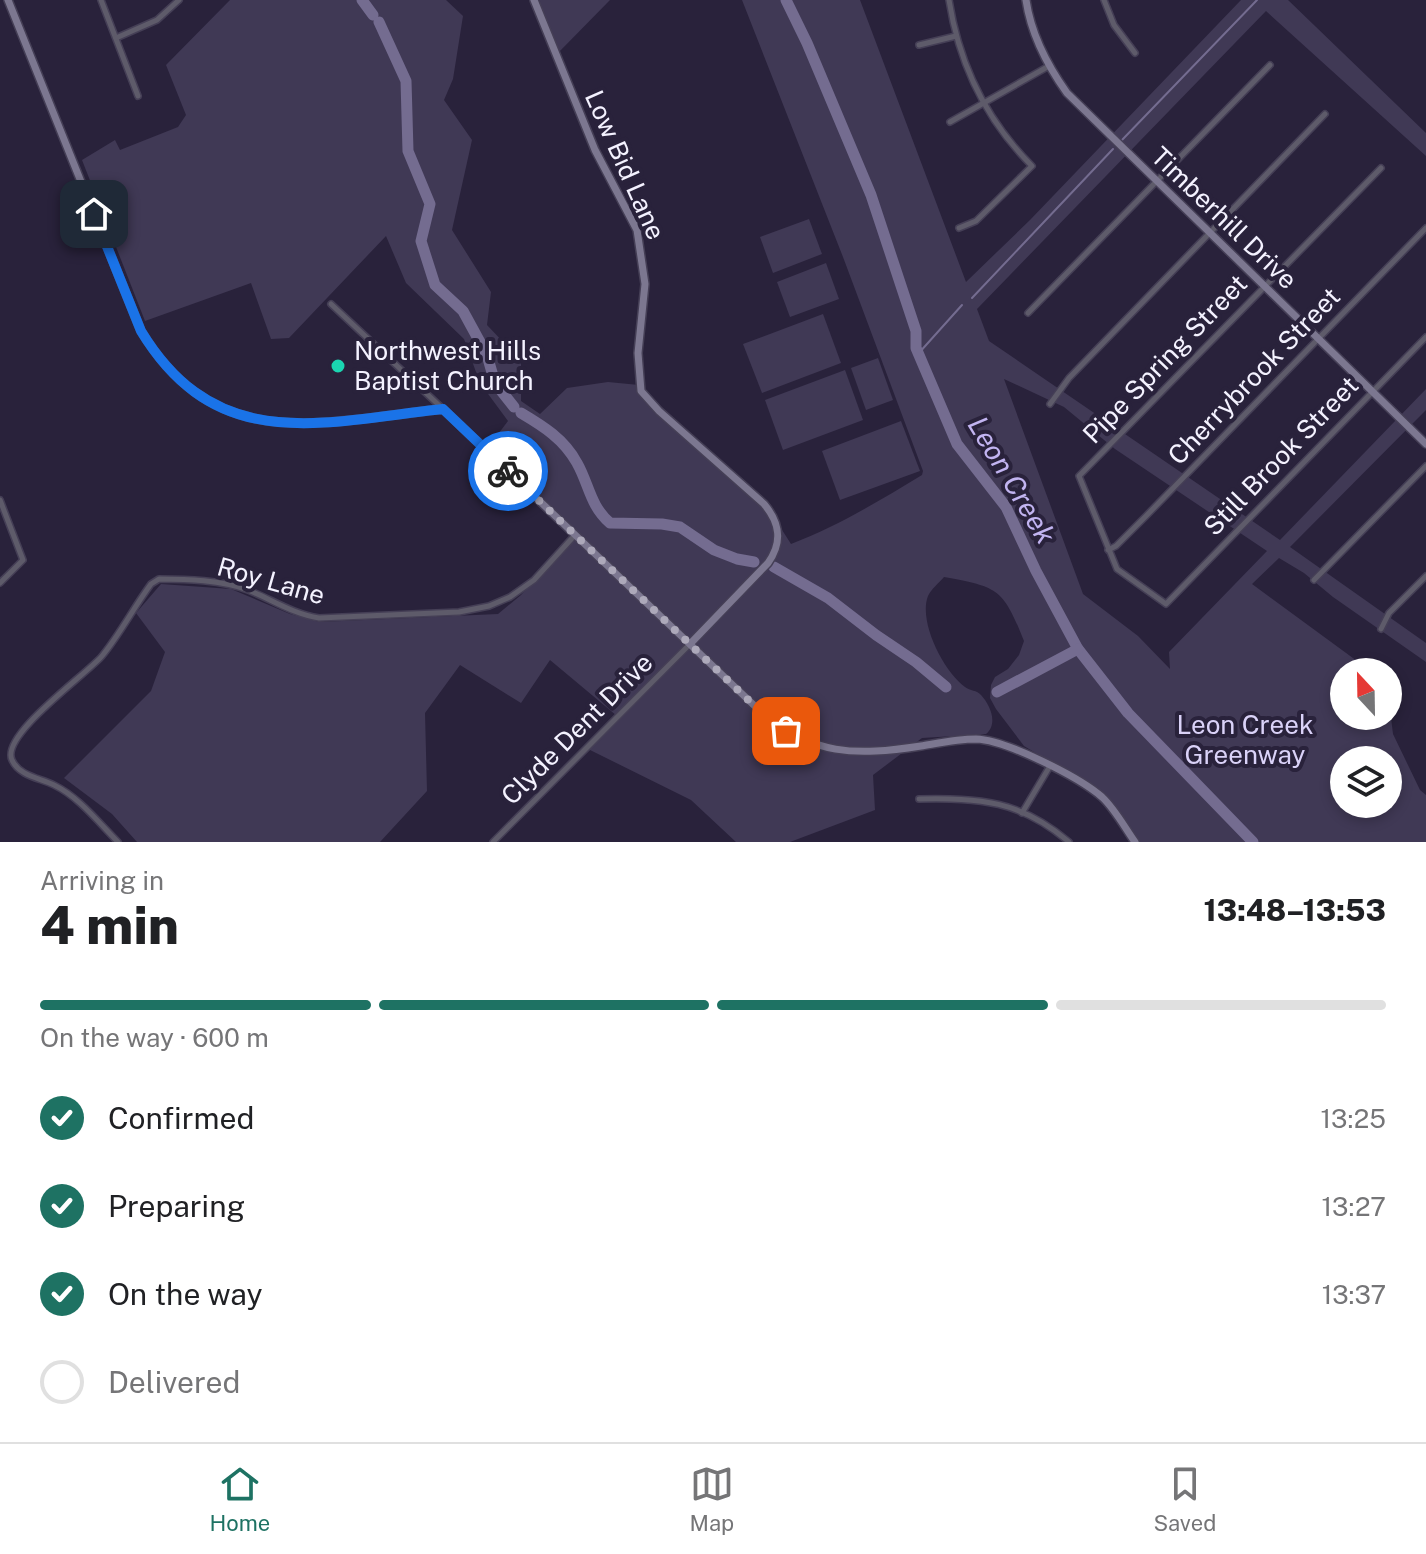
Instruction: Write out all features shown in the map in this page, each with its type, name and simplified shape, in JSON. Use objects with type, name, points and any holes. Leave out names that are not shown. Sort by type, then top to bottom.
[{"type":"street","points":[[8,0],[141,331],[161,362],[178,380],[224,410],[266,423],[292,424],[443,409]]},
{"type":"street","points":[[101,0],[138,96]]},
{"type":"street","points":[[116,38],[151,24],[179,0]]},
{"type":"street","name":"Low Bid Lane","points":[[534,0],[595,150],[637,230],[645,284],[638,353],[641,391],[659,411],[764,504],[779,531],[777,548],[768,563],[690,644]]},
{"type":"street","points":[[949,0],[967,71],[1006,138],[1032,166],[976,221],[959,228]]},
{"type":"street","name":"Timberhill Drive","points":[[1026,0],[1035,37],[1067,93],[1426,444]]},
{"type":"street","points":[[1104,0],[1114,25],[1135,53]]},
{"type":"street","points":[[919,45],[956,36]]},
{"type":"street","points":[[1028,313],[1270,65]]},
{"type":"street","points":[[950,122],[1049,66]]},
{"type":"street","points":[[1050,404],[1069,378],[1325,114]]},
{"type":"street","name":"Pipe Spring Street","points":[[1108,550],[1079,476],[1381,168]]},
{"type":"street","name":"Cherrybrook Street","points":[[1108,550],[1126,536],[1426,228]]},
{"type":"street","points":[[331,304],[773,722],[815,745],[846,752],[878,753],[979,739],[1000,743],[1050,766],[1101,796],[1135,842]]},
{"type":"street","name":"Still Brook Street","points":[[1108,550],[1123,575],[1166,604],[1426,337]]},
{"type":"street","points":[[1314,580],[1426,466]]},
{"type":"street","points":[[0,500],[23,560],[0,583]]},
{"type":"street","name":"Roy Lane","points":[[118,842],[61,789],[17,768],[10,751],[57,695],[104,653],[151,584],[159,579],[241,587],[297,613],[319,618],[459,612],[489,606],[520,591],[575,535]]},
{"type":"street","points":[[1381,629],[1389,613],[1426,576]]},
{"type":"street","name":"Clyde Dent Drive","points":[[493,842],[690,644]]},
{"type":"street","points":[[1022,813],[1050,766]]},
{"type":"street","points":[[919,799],[972,798],[1000,804],[1022,813],[1069,842]]},
{"type":"green space","name":"Leon Creek Greenway","points":[[230,0],[446,0],[463,16],[453,79],[444,100],[472,140],[452,230],[491,292],[487,325],[521,361],[521,401],[540,414],[567,388],[608,382],[639,385],[641,391],[770,511],[791,544],[858,512],[922,475],[923,471],[742,0],[860,0],[966,282],[1030,220],[1241,0],[1288,0],[1426,133],[1426,156],[1266,11],[977,309],[989,341],[1280,540],[1426,389],[1426,410],[1290,547],[1426,643],[1426,662],[1279,558],[1252,584],[1353,658],[1330,658],[1330,730],[1393,730],[1399,746],[1330,746],[1330,818],[1402,818],[1402,753],[1420,790],[1426,795],[1426,842],[1139,842],[1104,794],[1024,746],[996,709],[990,698],[991,685],[995,677],[1008,669],[1019,655],[1024,641],[1010,610],[996,593],[976,584],[944,577],[928,596],[926,607],[930,632],[941,658],[957,680],[979,693],[988,704],[992,715],[990,730],[986,734],[922,738],[873,775],[875,810],[790,842],[736,842],[691,800],[586,748],[617,716],[550,660],[521,703],[460,665],[425,713],[427,791],[380,842],[137,842],[112,814],[64,778],[151,691],[165,652],[136,613],[161,584],[231,589],[290,614],[319,622],[498,614],[521,595],[575,535],[486,450],[508,421],[480,383],[464,339],[406,283],[386,236],[289,338],[271,339],[251,283],[145,321],[82,160],[115,140],[120,150],[178,127],[186,115],[166,65]],"holes":[[[1004,379],[1064,407],[1115,449],[1267,551],[1169,652],[1170,669],[1138,636],[1083,594]]]},
{"type":"green space","points":[[537,0],[610,0],[558,53]]},
{"type":"green space","points":[[809,219],[822,254],[773,273],[760,237]]},
{"type":"green space","points":[[826,263],[839,299],[790,317],[777,282]]},
{"type":"green space","points":[[823,314],[841,363],[762,393],[743,344]]},
{"type":"green space","points":[[878,358],[893,400],[866,410],[851,368]]},
{"type":"green space","points":[[845,370],[863,420],[783,450],[765,400]]},
{"type":"green space","points":[[901,421],[920,471],[840,500],[822,451]]},
{"type":"waterway","points":[[362,0],[373,15]]},
{"type":"waterway","name":"Leon Creek","points":[[786,0],[871,195],[916,331],[916,348],[957,444],[1006,507],[1078,649],[1128,713],[1253,842]]},
{"type":"waterway","points":[[1122,140],[1257,0]]},
{"type":"waterway","points":[[379,22],[406,81],[408,151],[430,204],[421,241],[435,285],[463,311],[487,355],[495,383],[514,407]]},
{"type":"waterway","points":[[972,298],[1113,149]]},
{"type":"waterway","points":[[918,354],[962,305]]},
{"type":"waterway","points":[[521,413],[545,428],[566,447],[577,463],[598,509],[610,523],[680,527],[714,550],[754,562]]},
{"type":"waterway","points":[[774,567],[828,598],[946,687]]},
{"type":"waterway","points":[[997,692],[1078,649]]},
{"type":"way so far","points":[[508,471],[760,711],[786,731]]},
{"type":"place","name":"Northwest Hills Baptist Church","points":[[338,366]]},
{"type":"route","points":[[94,214],[141,331],[150,346],[178,380],[209,402],[266,423],[292,424],[443,409],[508,471]]}]
